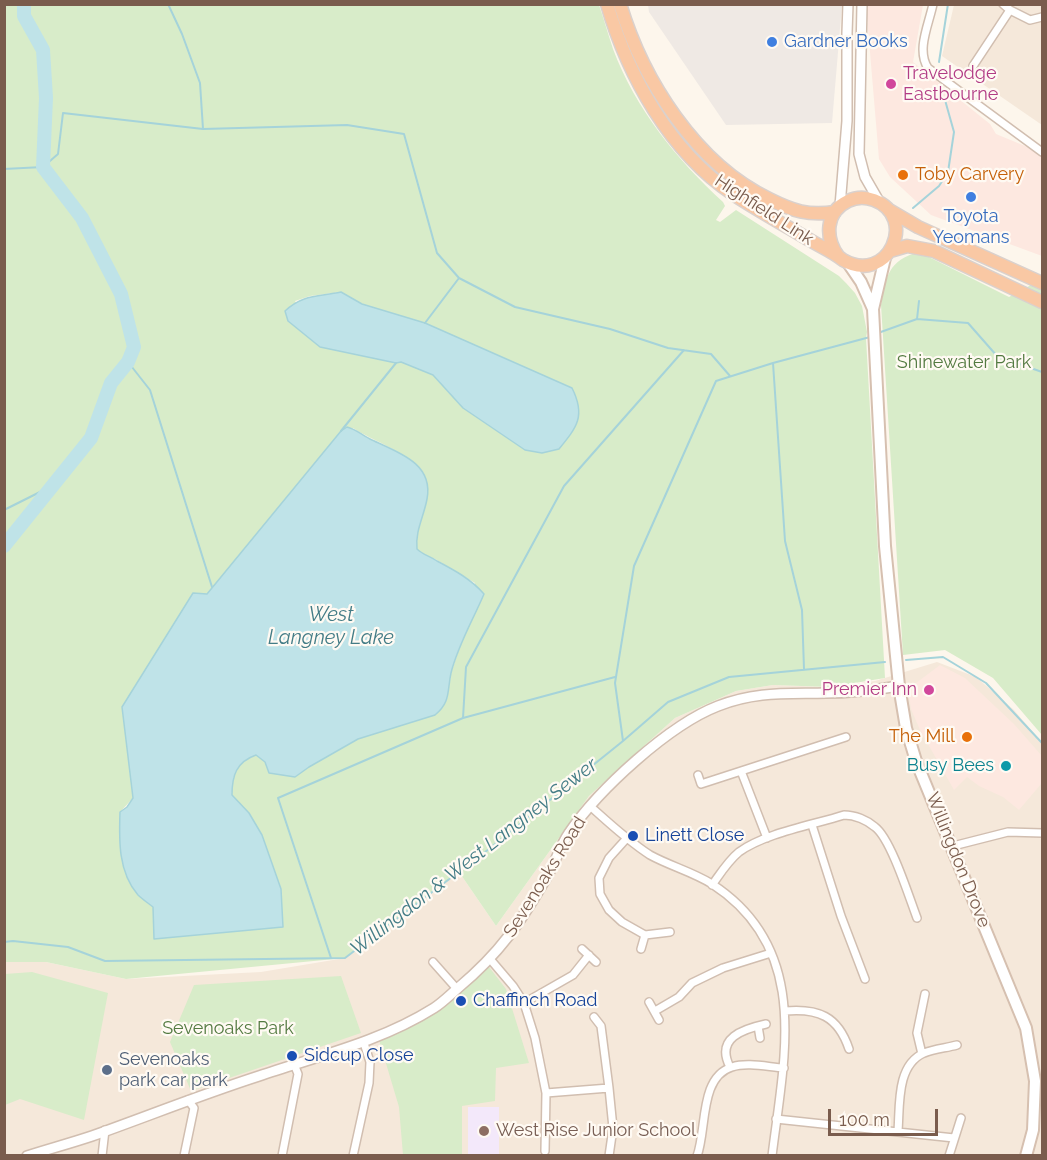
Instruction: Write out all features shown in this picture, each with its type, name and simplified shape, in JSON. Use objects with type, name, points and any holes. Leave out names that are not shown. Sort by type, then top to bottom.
[{"type":"highway","name":"Highfield Link","points":[[607,4],[617,36],[641,86],[680,145],[696,164],[732,193],[843,259]]},
{"type":"highway","name":"Highfield Link","points":[[620,4],[640,58],[680,124],[705,153],[737,181],[778,204],[809,214],[838,209]]},
{"type":"highway","points":[[1042,283],[918,227],[884,206],[864,198],[855,198],[838,209],[828,230],[829,239],[843,259],[867,266],[907,246],[934,250],[1042,302]]},
{"type":"highway","points":[[884,206],[896,225],[896,234],[888,254]]},
{"type":"main road","name":"Willingdon Drove","points":[[888,254],[873,309],[885,546],[899,686],[906,728],[916,761],[953,846],[1026,1028],[1035,1081],[1033,1130],[1026,1155]]},
{"type":"main road","name":"Willingdon Drove","points":[[843,259],[861,282],[873,309]]},
{"type":"street","points":[[838,209],[847,121],[848,4]]},
{"type":"street","points":[[862,4],[860,154],[865,177],[884,206]]},
{"type":"street","points":[[933,4],[924,40],[923,56],[928,68],[1042,152]]},
{"type":"street","points":[[1003,4],[1030,20],[1042,16]]},
{"type":"street","points":[[973,66],[1010,10]]},
{"type":"street","name":"Sevenoaks Road","points":[[27,1155],[294,1064],[364,1043],[435,1007],[490,959],[512,933],[551,869],[568,835],[590,806],[658,742],[687,721],[717,706],[751,695],[862,691],[899,686]]},
{"type":"street","points":[[698,775],[701,784],[846,737]]},
{"type":"street","points":[[741,771],[753,807],[767,838]]},
{"type":"street","points":[[590,806],[651,855],[712,885],[741,909],[755,926],[771,953],[781,979],[785,1011],[784,1068],[772,1155]]},
{"type":"street","points":[[712,885],[737,854],[767,838],[844,815],[852,815],[876,827],[885,838],[917,918]]},
{"type":"street","points":[[812,825],[841,916],[865,979]]},
{"type":"street","points":[[953,846],[1008,832],[1042,834]]},
{"type":"street","points":[[627,838],[609,858],[599,878],[600,894],[609,910],[622,922],[645,936],[670,932]]},
{"type":"street","points":[[641,949],[645,936]]},
{"type":"street","points":[[582,949],[596,962]]},
{"type":"street","points":[[655,1011],[679,996],[693,983],[723,969],[771,953]]},
{"type":"street","points":[[524,1003],[573,975],[589,955]]},
{"type":"street","points":[[490,959],[524,1003],[535,1038],[546,1093],[545,1151]]},
{"type":"street","points":[[433,962],[457,989]]},
{"type":"street","points":[[922,1054],[917,1033],[925,994]]},
{"type":"street","points":[[650,1002],[659,1020]]},
{"type":"street","points":[[785,1011],[815,1012],[829,1018],[838,1026],[849,1049]]},
{"type":"street","points":[[594,1017],[601,1026],[609,1088],[613,1128],[609,1155]]},
{"type":"street","points":[[601,1026],[611,1022]]},
{"type":"street","points":[[730,1067],[725,1049],[729,1040],[738,1033],[766,1024]]},
{"type":"street","points":[[758,1026],[760,1038]]},
{"type":"street","points":[[353,1155],[369,1083],[370,1062],[364,1043]]},
{"type":"street","points":[[898,1131],[902,1082],[907,1069],[922,1054],[957,1045]]},
{"type":"street","points":[[282,1155],[298,1074],[294,1064]]},
{"type":"street","points":[[697,1155],[705,1122],[706,1101],[711,1085],[720,1074],[730,1067],[743,1065],[784,1068]]},
{"type":"street","points":[[546,1093],[609,1088]]},
{"type":"street","points":[[184,1155],[194,1108],[188,1100]]},
{"type":"street","points":[[950,1155],[961,1118]]},
{"type":"street","points":[[776,1119],[954,1138]]},
{"type":"street","points":[[102,1155],[105,1130]]},
{"type":"shaded area","name":"Gardner Books","points":[[648,5],[842,5],[832,123],[726,125],[649,12]]},
{"type":"shaded area","points":[[866,5],[923,5],[913,62],[990,124],[996,134],[1042,153],[1042,256],[931,215],[890,177],[879,159]]},
{"type":"shaded area","points":[[954,5],[1042,5],[1042,125],[942,56]]},
{"type":"shaded area","points":[[937,662],[976,677],[1014,710],[1042,743],[1042,1155],[5,1155],[4,962],[46,962],[126,979],[261,972],[345,958],[459,872],[496,926],[589,796],[675,718],[736,691],[773,685],[830,687],[875,681]]},
{"type":"shaded area","points":[[940,665],[965,678],[1014,724],[1042,756],[1042,783],[1019,810],[1003,797],[979,786],[967,777],[954,790],[920,730],[911,709],[908,689]]},
{"type":"shaded area","name":"West Rise Junior School","points":[[468,1107],[499,1107],[499,1155],[468,1155]]},
{"type":"green space","points":[[5,5],[599,5],[622,71],[645,112],[674,151],[723,202],[725,206],[716,220],[720,222],[736,210],[839,276],[855,293],[862,306],[867,332],[885,678],[830,687],[773,685],[736,691],[675,718],[589,796],[496,926],[459,872],[345,958],[126,979],[46,962],[4,962]],"holes":[[[341,292],[362,304],[425,323],[571,388],[463,408],[433,375],[401,362],[396,363],[320,347],[295,301],[310,296]],[[353,428],[403,455],[423,473],[427,485],[427,499],[418,530],[416,549],[475,583],[463,638],[451,673],[447,700],[435,715],[358,739],[295,777],[256,755],[244,761],[236,770],[232,796],[249,813],[262,835],[153,907],[138,894],[120,812],[133,798]]]},
{"type":"green space","name":"Shinewater Park","points":[[919,252],[1009,297],[1042,279],[1042,735],[993,678],[945,650],[903,655],[881,305],[890,271],[901,260]]},
{"type":"green space","points":[[489,967],[506,989],[529,1063],[496,1068],[495,1101],[462,1106],[462,1155],[403,1155],[399,1107],[379,1040],[440,1008]]},
{"type":"green space","points":[[32,972],[108,993],[84,1120],[20,1099],[5,1105],[5,974]]},
{"type":"green space","name":"Sevenoaks Park","points":[[341,976],[361,1033],[191,1091],[170,1042],[194,985]]},
{"type":"water","points":[[341,292],[362,304],[425,323],[572,388],[579,414],[571,434],[559,449],[542,453],[525,450],[463,408],[433,375],[401,362],[396,363],[320,347],[288,321],[285,311],[298,302],[311,297]]},
{"type":"water","name":"West Langney Lake","points":[[347,427],[402,454],[419,468],[425,476],[428,487],[417,536],[417,549],[462,575],[484,594],[458,652],[451,673],[448,696],[435,715],[358,739],[295,777],[269,773],[265,762],[256,755],[244,762],[236,770],[232,795],[249,813],[262,835],[281,889],[283,927],[154,939],[153,907],[131,886],[121,855],[120,812],[133,798],[122,707],[193,593],[207,594],[341,431]]},
{"type":"waterway","points":[[4,546],[91,438],[111,383],[128,362],[134,347],[121,294],[82,218],[43,167],[46,98],[43,50],[24,16],[24,4]]},
{"type":"waterway","points":[[168,4],[200,83],[203,129]]},
{"type":"waterway","points":[[939,62],[948,4]]},
{"type":"waterway","points":[[913,208],[939,186],[948,172],[954,132],[945,100]]},
{"type":"waterway","points":[[4,169],[43,167],[58,154],[63,113],[203,129],[347,125],[404,134],[437,253],[459,278],[515,307],[610,329],[668,348],[711,354],[730,376]]},
{"type":"waterway","points":[[425,323],[459,278]]},
{"type":"waterway","points":[[917,319],[919,301]]},
{"type":"waterway","points":[[878,333],[917,319],[968,323],[997,356],[1042,372]]},
{"type":"waterway","points":[[623,741],[615,683],[634,566],[716,381],[870,337]]},
{"type":"waterway","points":[[463,718],[466,667],[564,486],[684,350]]},
{"type":"waterway","points":[[128,362],[150,390],[212,587]]},
{"type":"waterway","points":[[341,431],[396,363]]},
{"type":"waterway","points":[[773,363],[785,541],[802,610],[804,669]]},
{"type":"waterway","points":[[4,510],[54,485]]},
{"type":"waterway","name":"Willingdon & West Langney Sewer","points":[[906,660],[943,657],[986,683],[1042,743]]},
{"type":"waterway","name":"Willingdon & West Langney Sewer","points":[[4,942],[68,947],[105,961],[345,958],[489,849],[668,702],[729,677],[885,662]]},
{"type":"waterway","points":[[331,958],[278,798],[463,718],[615,677]]},
{"type":"place","name":"Gardner Books","points":[[772,42]]},
{"type":"place","name":"Travelodge Eastbourne","points":[[891,84]]},
{"type":"place","name":"Toby Carvery","points":[[903,175]]},
{"type":"place","name":"Toyota Yeomans","points":[[971,197]]},
{"type":"place","name":"Premier Inn","points":[[929,690]]},
{"type":"place","name":"The Mill","points":[[967,737]]},
{"type":"place","name":"Busy Bees","points":[[1006,766]]},
{"type":"place","name":"Linett Close","points":[[633,836]]},
{"type":"place","name":"Chaffinch Road","points":[[461,1001]]},
{"type":"place","name":"Sidcup Close","points":[[292,1056]]},
{"type":"place","name":"Sevenoaks park car park","points":[[107,1070]]},
{"type":"place","name":"West Rise Junior School","points":[[484,1131]]}]
